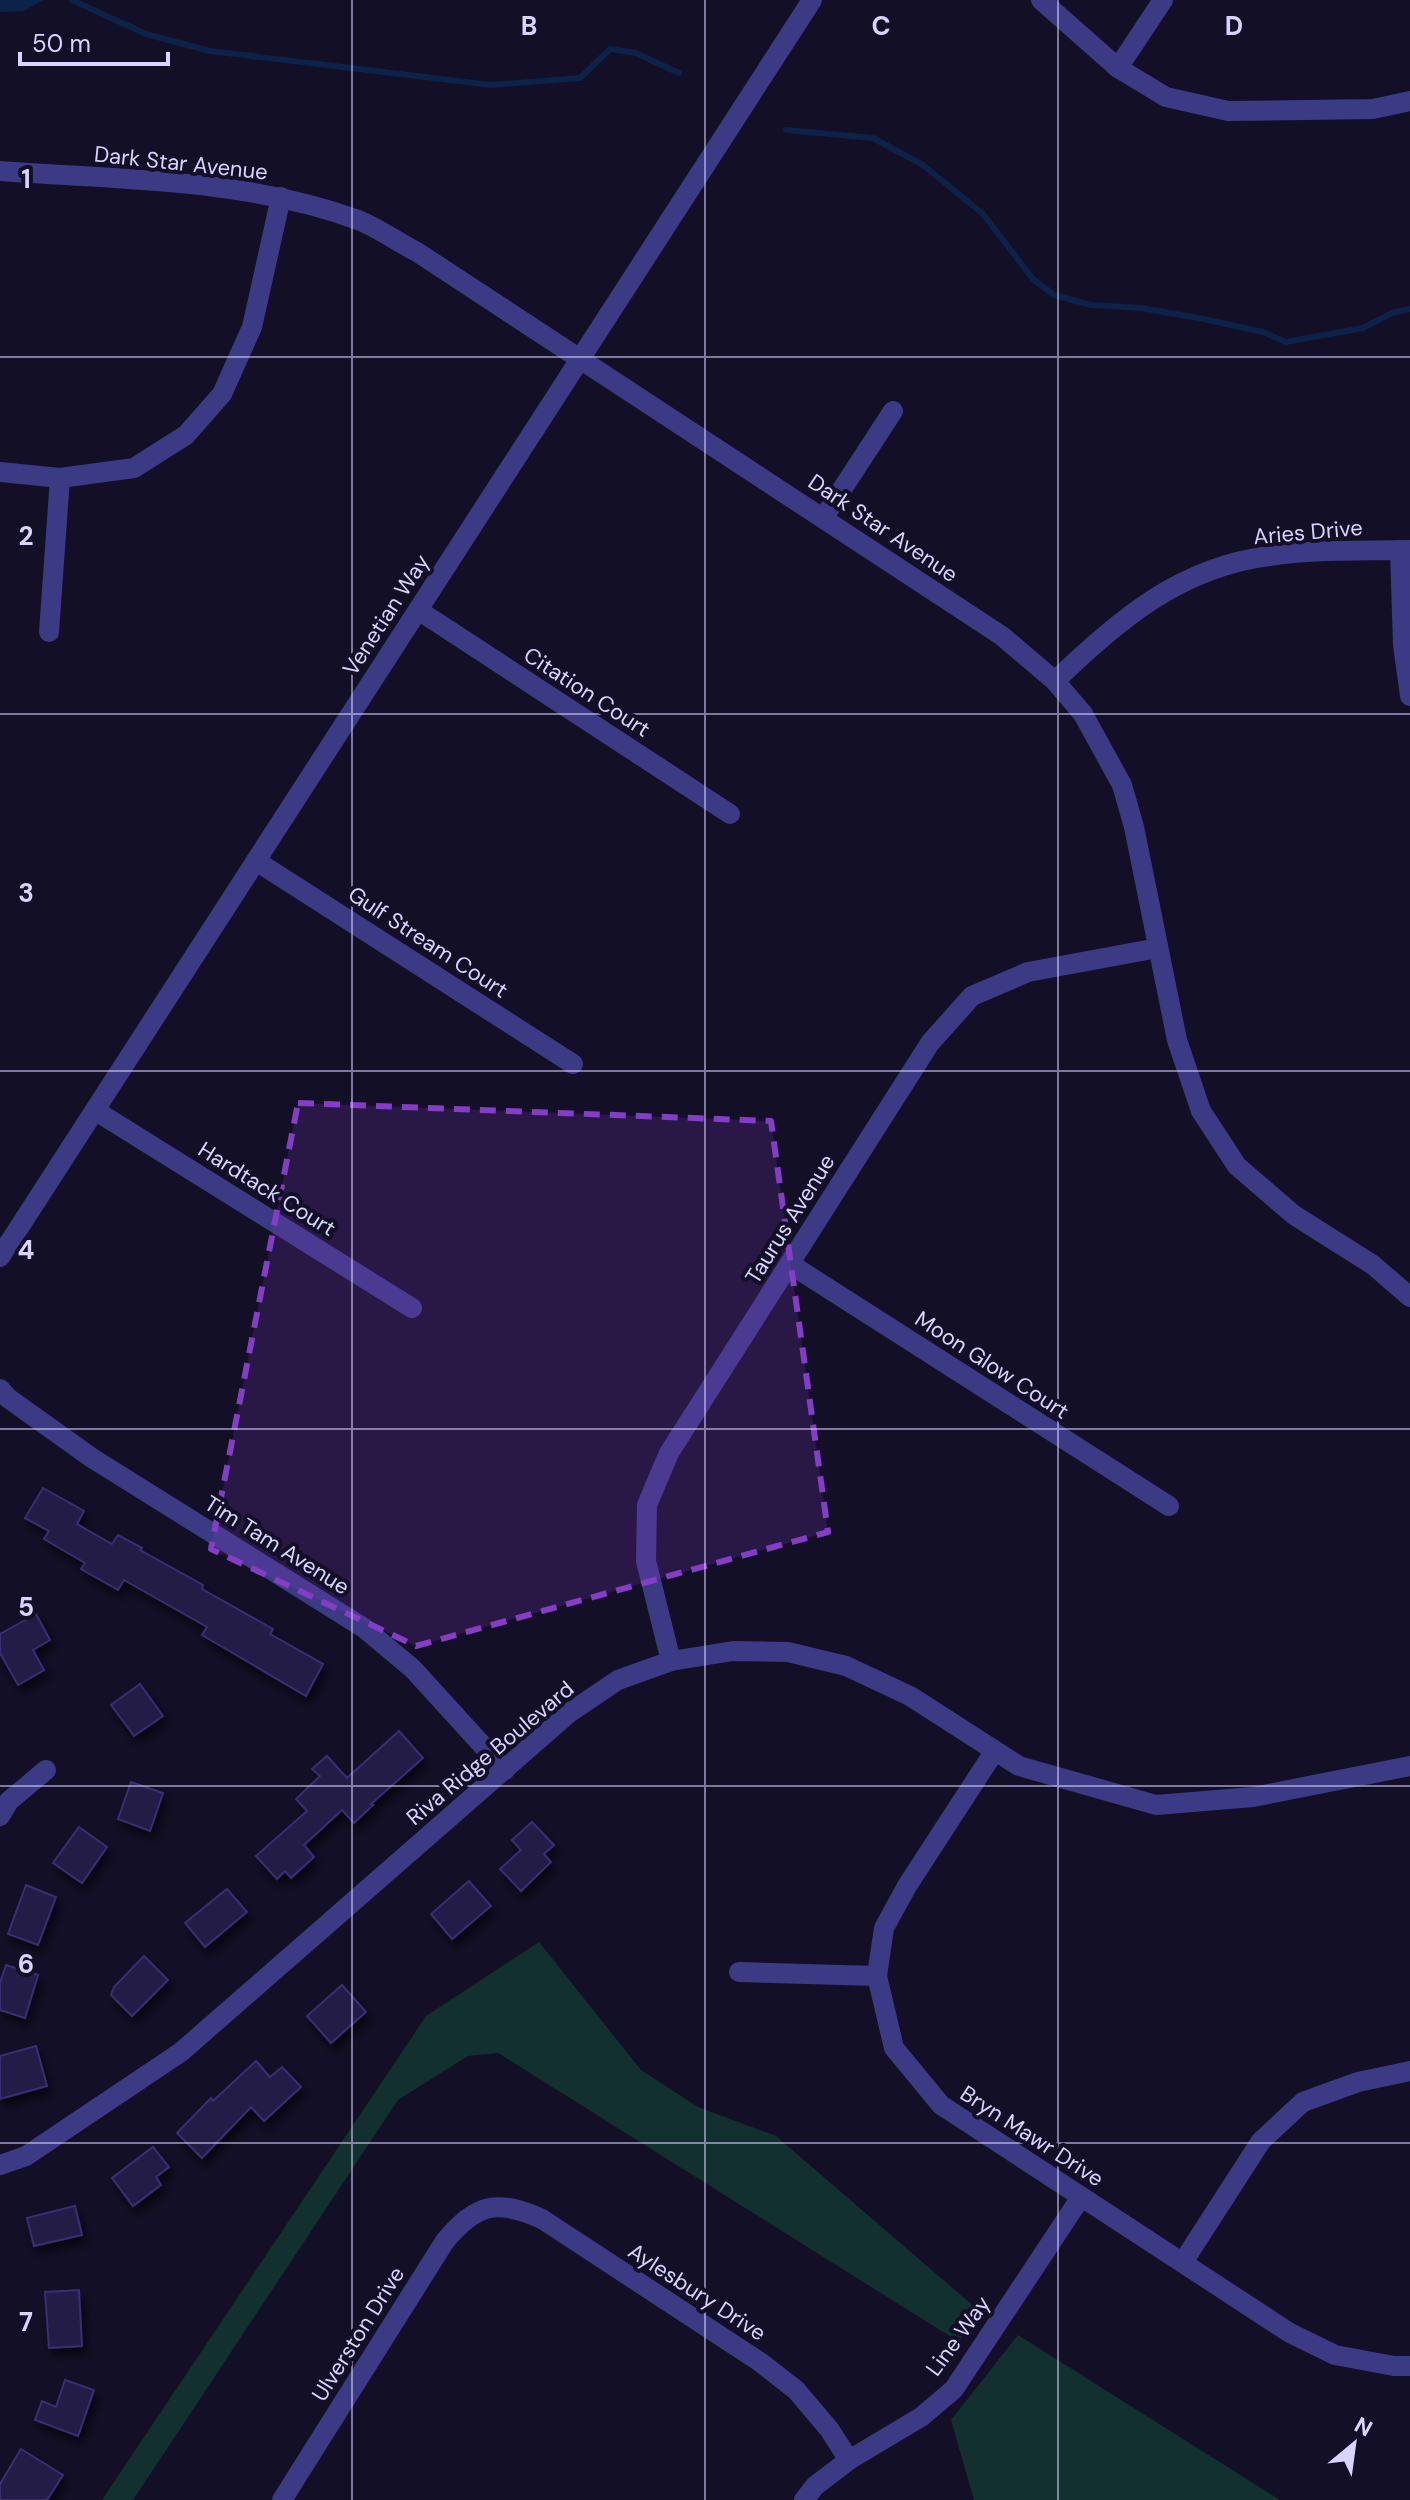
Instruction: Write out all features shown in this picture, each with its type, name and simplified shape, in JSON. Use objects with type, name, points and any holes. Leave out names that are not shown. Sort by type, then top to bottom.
[{"type":"street","name":"Venetian Way","points":[[0,1257],[812,0]]},
{"type":"street","points":[[1041,0],[1118,68],[1166,97],[1228,111],[1373,109],[1410,101]]},
{"type":"street","points":[[1118,68],[1163,0]]},
{"type":"street","name":"Dark Star Avenue","points":[[0,171],[216,187],[281,197],[360,221],[417,252],[1002,636],[1055,681],[1083,714],[1122,785],[1134,827],[1177,1040],[1201,1111],[1237,1166],[1294,1215],[1373,1265],[1410,1297]]},
{"type":"street","points":[[0,472],[60,478],[134,468],[186,435],[222,394],[252,327],[281,197]]},
{"type":"street","points":[[824,517],[893,411]]},
{"type":"street","points":[[49,632],[60,478]]},
{"type":"street","points":[[1405,550],[1403,645],[1410,696]]},
{"type":"street","name":"Aries Drive","points":[[1055,681],[1101,637],[1146,602],[1202,573],[1267,556],[1405,550]]},
{"type":"street","name":"Citation Court","points":[[418,610],[730,814]]},
{"type":"street","name":"Gulf Stream Court","points":[[256,861],[573,1064]]},
{"type":"street","name":"Taurus Avenue","points":[[671,1661],[646,1561],[647,1505],[669,1453],[930,1043],[972,996],[1028,972],[1158,948]]},
{"type":"street","name":"Hardtack Court","points":[[96,1111],[412,1308]]},
{"type":"street","name":"Moon Glow Court","points":[[790,1264],[1169,1506]]},
{"type":"street","name":"Tim Tam Avenue","points":[[0,1389],[8,1398],[92,1458],[364,1628],[413,1669],[505,1770]]},
{"type":"street","name":"Riva Ridge Boulevard","points":[[0,2165],[26,2156],[181,2052],[569,1713],[618,1680],[671,1661],[733,1651],[788,1652],[846,1666],[910,1696],[1019,1766],[1156,1805],[1253,1797],[1410,1766]]},
{"type":"street","name":"Bryn Mawr Drive","points":[[994,1752],[907,1886],[884,1928],[877,1976],[894,2048],[941,2105],[1290,2333],[1335,2355],[1410,2366]]},
{"type":"street","points":[[0,1816],[9,1801],[46,1770]]},
{"type":"street","points":[[739,1972],[877,1976]]},
{"type":"street","points":[[1183,2262],[1261,2141],[1303,2102],[1358,2082],[1410,2071]]},
{"type":"street","name":"Line Way","points":[[804,2500],[815,2486],[849,2460],[921,2417],[954,2389],[1081,2197]]},
{"type":"street","name":"Aylesbury Drive","points":[[489,2207],[517,2208],[542,2219],[760,2362],[796,2390],[829,2429],[849,2460]]},
{"type":"street","name":"Ulverston Drive","points":[[282,2500],[445,2241],[462,2220],[489,2207]]},
{"type":"highlighted area","points":[[298,1103],[771,1121],[828,1532],[416,1646],[211,1549]]},
{"type":"green space","points":[[539,1942],[641,2070],[698,2107],[776,2136],[977,2309],[959,2342],[498,2053],[468,2056],[398,2100],[133,2500],[102,2500],[426,2016]]},
{"type":"green space","points":[[1018,2335],[1280,2500],[974,2500],[951,2420]]},
{"type":"water","points":[[0,0],[44,0],[24,11],[0,12]]},
{"type":"building","points":[[43,1488],[84,1511],[77,1524],[112,1544],[118,1535],[142,1548],[140,1550],[203,1585],[202,1589],[273,1629],[270,1634],[323,1664],[306,1696],[202,1635],[207,1627],[124,1580],[118,1590],[81,1569],[85,1563],[44,1539],[49,1531],[25,1518]]},
{"type":"building","points":[[36,1614],[50,1640],[33,1650],[44,1670],[18,1685],[0,1653],[0,1634]]},
{"type":"building","points":[[140,1684],[163,1716],[134,1736],[111,1705]]},
{"type":"building","points":[[399,1731],[423,1758],[354,1823],[342,1810],[304,1845],[314,1857],[291,1878],[285,1871],[277,1879],[256,1856],[307,1811],[296,1799],[320,1776],[312,1769],[327,1756],[347,1778]]},
{"type":"building","points":[[131,1782],[163,1793],[150,1831],[118,1819]]},
{"type":"building","points":[[532,1822],[554,1845],[544,1854],[551,1862],[521,1891],[500,1869],[521,1850],[512,1840]]},
{"type":"building","points":[[79,1827],[107,1847],[82,1883],[53,1863]]},
{"type":"building","points":[[469,1881],[491,1906],[452,1939],[431,1914]]},
{"type":"building","points":[[26,1885],[56,1897],[38,1945],[8,1934]]},
{"type":"building","points":[[227,1889],[247,1912],[205,1947],[185,1923]]},
{"type":"building","points":[[144,1956],[168,1980],[132,2016],[111,1995],[114,1987]]},
{"type":"building","points":[[6,1965],[38,1975],[25,2018],[0,2010],[0,1983]]},
{"type":"building","points":[[342,1985],[366,2012],[331,2043],[307,2016]]},
{"type":"building","points":[[36,2046],[47,2086],[0,2099],[0,2056]]},
{"type":"building","points":[[256,2061],[270,2077],[282,2067],[301,2087],[264,2121],[251,2107],[202,2158],[177,2133],[211,2098],[213,2101]]},
{"type":"building","points":[[153,2147],[169,2167],[156,2177],[161,2185],[133,2206],[112,2178]]},
{"type":"building","points":[[75,2206],[82,2235],[34,2246],[27,2218]]},
{"type":"building","points":[[79,2290],[82,2346],[49,2348],[45,2292]]},
{"type":"building","points":[[65,2380],[94,2390],[78,2436],[35,2420],[42,2401],[56,2407]]},
{"type":"building","points":[[21,2449],[63,2475],[47,2500],[0,2500],[0,2484]]},
{"type":"waterway","points":[[72,0],[146,34],[210,51],[491,85],[580,78],[610,49],[636,53],[679,73]]},
{"type":"waterway","points":[[786,130],[873,138],[923,165],[983,214],[1033,279],[1054,295],[1091,305],[1141,308],[1204,319],[1263,332],[1286,342],[1363,328],[1392,313],[1410,309]]}]
